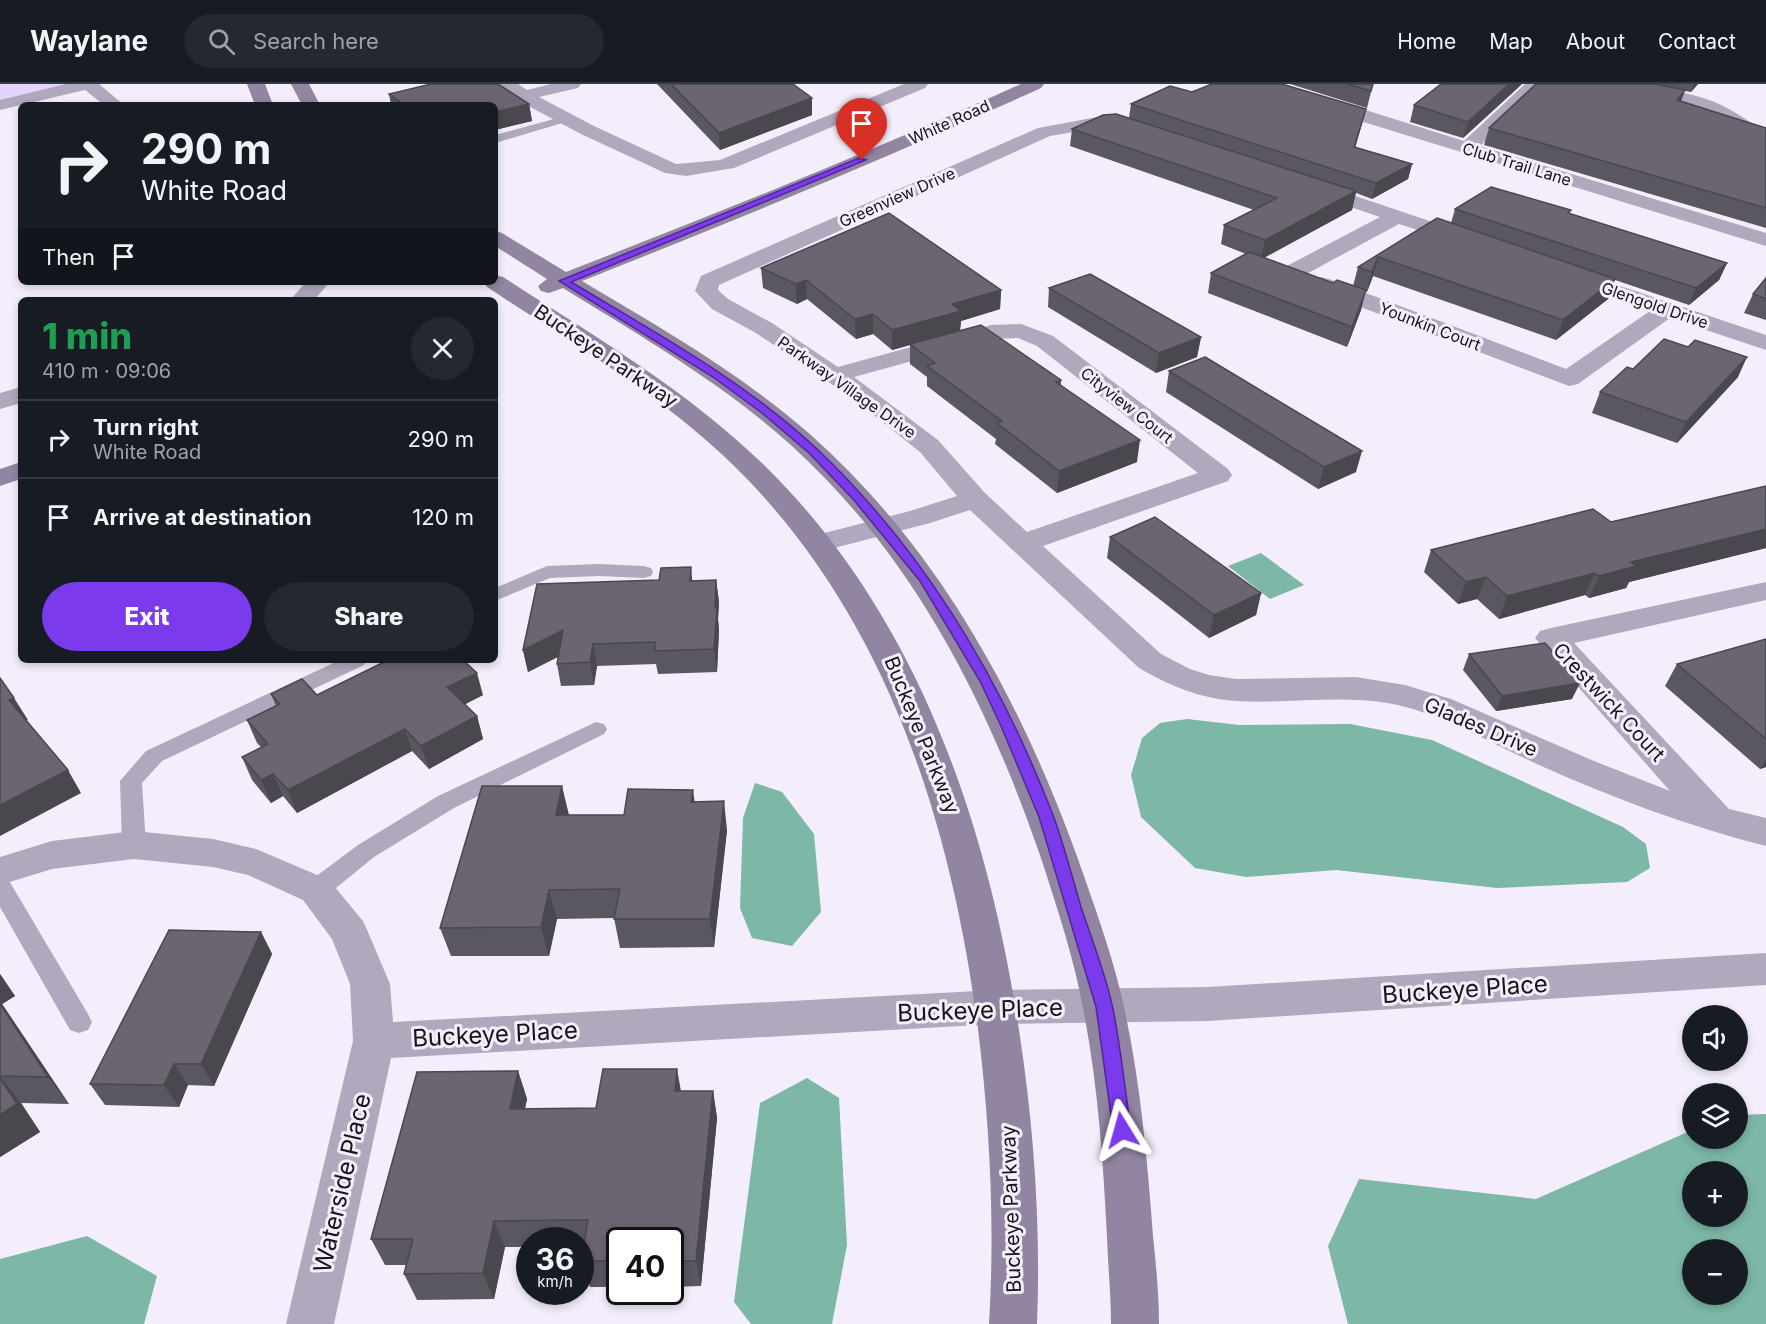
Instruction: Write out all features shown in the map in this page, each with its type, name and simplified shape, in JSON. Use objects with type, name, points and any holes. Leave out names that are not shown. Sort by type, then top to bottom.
[{"type":"street","points":[[0,105],[88,84],[111,102]]},
{"type":"street","points":[[256,84],[263,102]]},
{"type":"street","points":[[300,84],[309,102]]},
{"type":"street","points":[[506,84],[565,119],[672,169],[695,170],[727,164],[920,84]]},
{"type":"street","points":[[523,96],[572,84]]},
{"type":"street","name":"White Road","points":[[498,304],[564,281],[774,196],[1035,84]]},
{"type":"street","name":"Club Trail Lane","points":[[1270,84],[1285,92],[1766,240]]},
{"type":"street","points":[[1467,148],[1535,84]]},
{"type":"street","points":[[1609,84],[1683,98],[1720,111],[1766,140]]},
{"type":"street","points":[[1737,122],[1766,121]]},
{"type":"street","name":"Greenview Drive","points":[[706,291],[709,281],[1044,132],[1072,124],[1099,123],[1124,125],[1145,132]]},
{"type":"street","points":[[1295,182],[1487,247]]},
{"type":"street","name":"Younkin Court","points":[[1398,216],[1291,273],[1569,379],[1667,309]]},
{"type":"street","name":"Buckeye Parkway","points":[[498,239],[717,375],[766,411],[813,451],[884,526],[925,580],[987,681],[1046,817],[1104,1007],[1125,1151],[1135,1324]]},
{"type":"street","name":"Glengold Drive","points":[[1555,270],[1766,344]]},
{"type":"street","name":"Buckeye Parkway","points":[[498,284],[688,410],[758,474],[819,543],[885,645],[920,720],[959,828],[981,922],[996,1007],[1013,1151],[1013,1324]]},
{"type":"street","points":[[304,297],[316,285]]},
{"type":"street","name":"Parkway Village Drive","points":[[706,291],[720,304],[764,328],[861,393],[929,446],[975,499],[1150,661],[1185,681]]},
{"type":"street","name":"Cityview Court","points":[[835,375],[992,332],[1021,331],[1045,341],[1218,475],[1023,543]]},
{"type":"street","points":[[0,401],[18,396]]},
{"type":"street","points":[[0,478],[18,472]]},
{"type":"street","points":[[819,543],[975,499]]},
{"type":"street","name":"Crestwick Court","points":[[1720,822],[1551,638],[1766,591]]},
{"type":"street","name":"Glades Drive","points":[[1185,681],[1228,691],[1342,687],[1387,692],[1425,701],[1593,775],[1720,822],[1766,831]]},
{"type":"street","points":[[0,871],[52,855],[134,845],[213,853],[256,863],[316,890]]},
{"type":"street","name":"Waterside Place","points":[[310,1324],[374,1041],[370,984],[350,932],[316,890]]},
{"type":"street","name":"Buckeye Place","points":[[374,1041],[996,1007],[1104,1007],[1242,1002],[1766,969]]},
{"type":"lane","points":[[498,139],[565,119]]},
{"type":"lane","points":[[498,594],[547,572],[599,570],[644,572]]},
{"type":"lane","points":[[134,845],[130,781],[154,756],[351,663]]},
{"type":"lane","points":[[316,890],[366,851],[446,802],[596,729]]},
{"type":"lane","points":[[0,886],[79,1022]]},
{"type":"shaded area","points":[[0,84],[77,84],[0,102]]},
{"type":"shaded area","points":[[1261,553],[1304,585],[1270,599],[1228,566]]},
{"type":"shaded area","points":[[1187,719],[1240,725],[1350,724],[1432,740],[1623,827],[1646,844],[1650,868],[1627,882],[1497,888],[1336,870],[1246,877],[1195,868],[1141,817],[1131,775],[1142,738],[1160,723]]},
{"type":"shaded area","points":[[755,783],[782,792],[814,834],[821,912],[792,946],[752,938],[740,908],[743,818]]},
{"type":"shaded area","points":[[807,1078],[839,1098],[847,1245],[832,1324],[751,1324],[734,1302],[760,1103]]},
{"type":"shaded area","points":[[1766,1114],[1766,1324],[1348,1324],[1328,1246],[1359,1179],[1536,1199],[1682,1134],[1682,1149],[1748,1149],[1748,1115]]},
{"type":"shaded area","points":[[87,1236],[157,1276],[144,1324],[0,1324],[0,1259]]},
{"type":"building","points":[[431,84],[498,84],[529,104],[498,111],[498,102],[400,102],[389,94]]},
{"type":"building","points":[[671,84],[793,84],[812,98],[719,133]]},
{"type":"building","points":[[1212,84],[1282,84],[1366,109],[1354,147],[1412,164],[1376,183],[1131,104],[1170,86],[1192,92]]},
{"type":"building","points":[[1347,84],[1373,84],[1371,91]]},
{"type":"building","points":[[1441,84],[1509,84],[1468,122],[1414,105]]},
{"type":"building","points":[[1536,84],[1655,84],[1685,90],[1677,100],[1766,128],[1766,208],[1489,128]]},
{"type":"building","points":[[1116,114],[1356,191],[1265,240],[1224,225],[1277,198],[1072,129],[1103,115]]},
{"type":"building","points":[[1491,187],[1571,210],[1568,213],[1727,263],[1696,288],[1455,209]]},
{"type":"building","points":[[889,213],[1001,290],[952,304],[961,311],[892,330],[873,314],[855,319],[806,280],[796,284],[761,268]]},
{"type":"building","points":[[1437,218],[1615,279],[1563,320],[1378,257],[1372,272],[1358,267]]},
{"type":"building","points":[[1249,252],[1333,283],[1337,280],[1366,290],[1352,327],[1211,273]]},
{"type":"building","points":[[1090,274],[1201,337],[1159,353],[1049,288]]},
{"type":"building","points":[[1766,278],[1766,299],[1753,294]]},
{"type":"building","points":[[981,325],[1061,380],[1056,382],[1140,440],[1059,471],[997,423],[1002,421],[927,366],[935,363],[910,344]]},
{"type":"building","points":[[1664,339],[1688,347],[1695,340],[1747,357],[1686,422],[1600,392],[1627,367],[1633,369]]},
{"type":"building","points":[[1205,357],[1362,451],[1324,467],[1169,371]]},
{"type":"building","points":[[1766,486],[1766,529],[1631,562],[1636,566],[1599,576],[1595,573],[1507,596],[1486,577],[1466,582],[1431,550],[1593,509],[1611,522]]},
{"type":"building","points":[[1155,517],[1261,593],[1214,615],[1110,537]]},
{"type":"building","points":[[691,567],[690,581],[716,580],[715,608],[717,608],[714,649],[655,651],[655,642],[593,644],[590,662],[557,664],[563,630],[523,650],[537,584],[659,580],[661,568]]},
{"type":"building","points":[[1766,639],[1766,739],[1677,664]]},
{"type":"building","points":[[1545,643],[1580,683],[1502,696],[1469,654]]},
{"type":"building","points":[[382,663],[466,663],[477,673],[447,687],[477,716],[421,746],[405,729],[288,790],[273,774],[261,780],[242,757],[268,744],[247,720],[280,704],[271,694],[302,679],[317,695]]},
{"type":"building","points":[[0,678],[14,698],[9,700],[68,770],[0,805]]},
{"type":"building","points":[[482,786],[562,786],[556,815],[624,815],[628,789],[693,790],[691,802],[724,801],[710,919],[614,919],[620,889],[549,890],[541,927],[440,928]]},
{"type":"building","points":[[169,930],[261,932],[201,1064],[174,1064],[164,1085],[90,1084]]},
{"type":"building","points":[[0,1004],[48,1077],[0,1076]]},
{"type":"building","points":[[603,1069],[677,1069],[675,1091],[713,1091],[696,1261],[684,1261],[684,1227],[606,1227],[606,1261],[594,1261],[594,1227],[587,1227],[588,1220],[494,1221],[483,1273],[404,1274],[413,1239],[371,1239],[417,1072],[518,1071],[510,1109],[596,1108]]},
{"type":"building","points":[[0,1078],[17,1104],[0,1115]]},
{"type":"route","points":[[862,160],[564,281],[717,375],[799,438],[884,526],[925,580],[987,681],[1046,817],[1077,912],[1104,1007],[1122,1130]]}]
